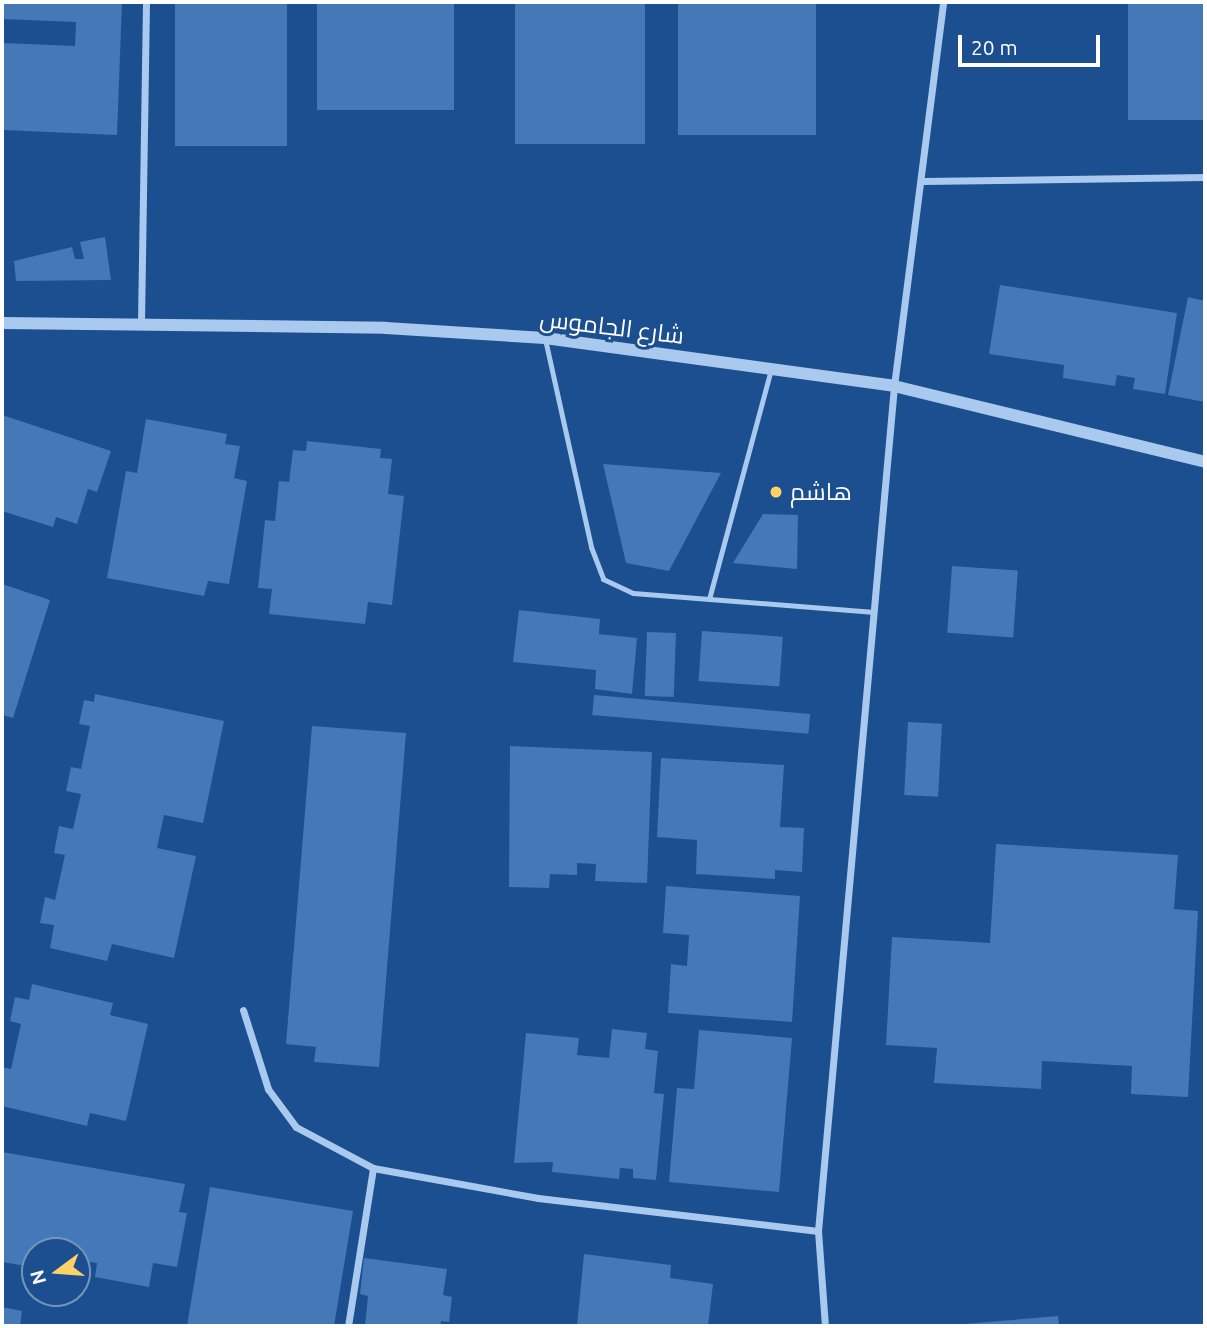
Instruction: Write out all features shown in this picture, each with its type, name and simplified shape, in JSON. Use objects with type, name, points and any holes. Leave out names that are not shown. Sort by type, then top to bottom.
[{"type":"street","points":[[141,322],[146,2]]},
{"type":"street","points":[[825,1326],[818,1231],[894,386],[923,181],[943,2]]},
{"type":"street","points":[[923,181],[1205,177]]},
{"type":"street","name":"شارع الجاموس","points":[[2,323],[141,322],[386,328],[545,338],[894,386],[1205,462]]},
{"type":"street","points":[[243,1010],[268,1090],[296,1127],[373,1168],[538,1198],[818,1231]]},
{"type":"street","points":[[348,1326],[373,1168]]},
{"type":"lane","points":[[545,338],[591,547],[603,579],[633,593],[874,612]]},
{"type":"lane","points":[[709,599],[771,370]]},
{"type":"building","points":[[2,2],[122,2],[117,135],[2,130],[2,43],[75,46],[76,22],[2,19]]},
{"type":"building","points":[[175,2],[287,2],[287,146],[175,146]]},
{"type":"building","points":[[317,2],[454,2],[454,110],[317,110]]},
{"type":"building","points":[[515,2],[645,2],[645,144],[515,144]]},
{"type":"building","points":[[678,2],[816,2],[816,135],[678,135]]},
{"type":"building","points":[[1128,2],[1205,2],[1205,120],[1128,120]]},
{"type":"building","points":[[105,237],[111,280],[16,281],[14,261],[72,247],[75,259],[84,259],[80,242]]},
{"type":"building","points":[[1000,285],[1177,313],[1165,394],[1133,389],[1135,378],[1117,375],[1115,386],[1063,378],[1064,365],[989,354]]},
{"type":"building","points":[[1188,297],[1205,301],[1205,402],[1168,395]]},
{"type":"building","points":[[2,415],[111,451],[97,492],[88,489],[77,524],[56,517],[53,527],[2,511]]},
{"type":"building","points":[[146,419],[227,434],[225,444],[240,446],[234,478],[247,481],[229,584],[208,581],[204,596],[107,578],[126,471],[137,473]]},
{"type":"building","points":[[307,441],[381,449],[380,458],[392,459],[388,494],[404,496],[392,605],[368,602],[365,624],[269,614],[272,589],[258,588],[265,520],[275,521],[279,481],[289,482],[293,450],[306,451]]},
{"type":"building","points":[[603,464],[721,473],[669,571],[626,563]]},
{"type":"building","points":[[763,514],[798,515],[797,569],[733,563]]},
{"type":"building","points":[[952,566],[1018,571],[1013,637],[947,633]]},
{"type":"building","points":[[2,584],[50,600],[13,718],[2,715]]},
{"type":"building","points":[[519,610],[600,619],[599,634],[637,638],[632,694],[595,689],[596,670],[513,662]]},
{"type":"building","points":[[702,631],[783,637],[779,687],[699,681]]},
{"type":"building","points":[[647,632],[676,633],[674,697],[645,696]]},
{"type":"building","points":[[95,694],[224,721],[203,823],[164,815],[157,848],[196,856],[174,958],[112,944],[107,961],[50,948],[54,925],[40,923],[45,897],[55,900],[65,855],[54,853],[59,826],[73,829],[81,794],[66,791],[71,767],[81,769],[90,726],[79,724],[84,700],[94,702]]},
{"type":"building","points":[[594,695],[810,714],[808,734],[592,715]]},
{"type":"building","points":[[908,722],[942,724],[938,797],[904,795]]},
{"type":"building","points":[[312,726],[406,733],[379,1067],[314,1062],[316,1047],[286,1044]]},
{"type":"building","points":[[510,746],[652,752],[647,883],[595,881],[596,864],[577,863],[577,875],[550,874],[549,888],[509,887]]},
{"type":"building","points":[[661,758],[784,765],[780,827],[804,828],[802,872],[775,870],[775,879],[696,874],[697,840],[657,837]]},
{"type":"building","points":[[996,844],[1178,855],[1174,909],[1198,911],[1188,1097],[1131,1094],[1132,1066],[1042,1061],[1041,1089],[934,1083],[937,1048],[886,1045],[892,937],[990,943]]},
{"type":"building","points":[[666,886],[800,896],[792,1022],[668,1013],[671,964],[687,966],[689,935],[663,933]]},
{"type":"building","points":[[32,984],[113,1003],[110,1015],[148,1024],[126,1121],[90,1113],[87,1126],[2,1106],[2,1067],[11,1069],[21,1024],[10,1021],[15,997],[29,1000]]},
{"type":"building","points":[[612,1029],[647,1033],[645,1049],[658,1051],[654,1093],[664,1094],[656,1180],[633,1178],[633,1169],[620,1168],[619,1179],[552,1172],[553,1162],[514,1163],[526,1033],[579,1038],[577,1055],[609,1058]]},
{"type":"building","points":[[699,1030],[792,1038],[779,1192],[669,1182],[677,1088],[694,1089]]},
{"type":"building","points":[[2,1152],[185,1184],[179,1212],[187,1213],[177,1267],[153,1263],[149,1287],[95,1277],[97,1263],[91,1262],[91,1237],[21,1237],[21,1265],[2,1262]]},
{"type":"building","points":[[210,1187],[353,1211],[334,1326],[187,1326]]},
{"type":"building","points":[[584,1254],[671,1265],[670,1278],[713,1284],[708,1326],[577,1326]]},
{"type":"building","points":[[364,1258],[447,1269],[443,1295],[452,1297],[449,1322],[441,1321],[440,1326],[365,1326],[368,1296],[360,1294]]},
{"type":"building","points":[[2,1307],[22,1311],[20,1326],[2,1326]]},
{"type":"building","points":[[1058,1316],[1059,1326],[964,1326],[964,1324]]},
{"type":"place","name":"هاشم","points":[[776,492]]}]
